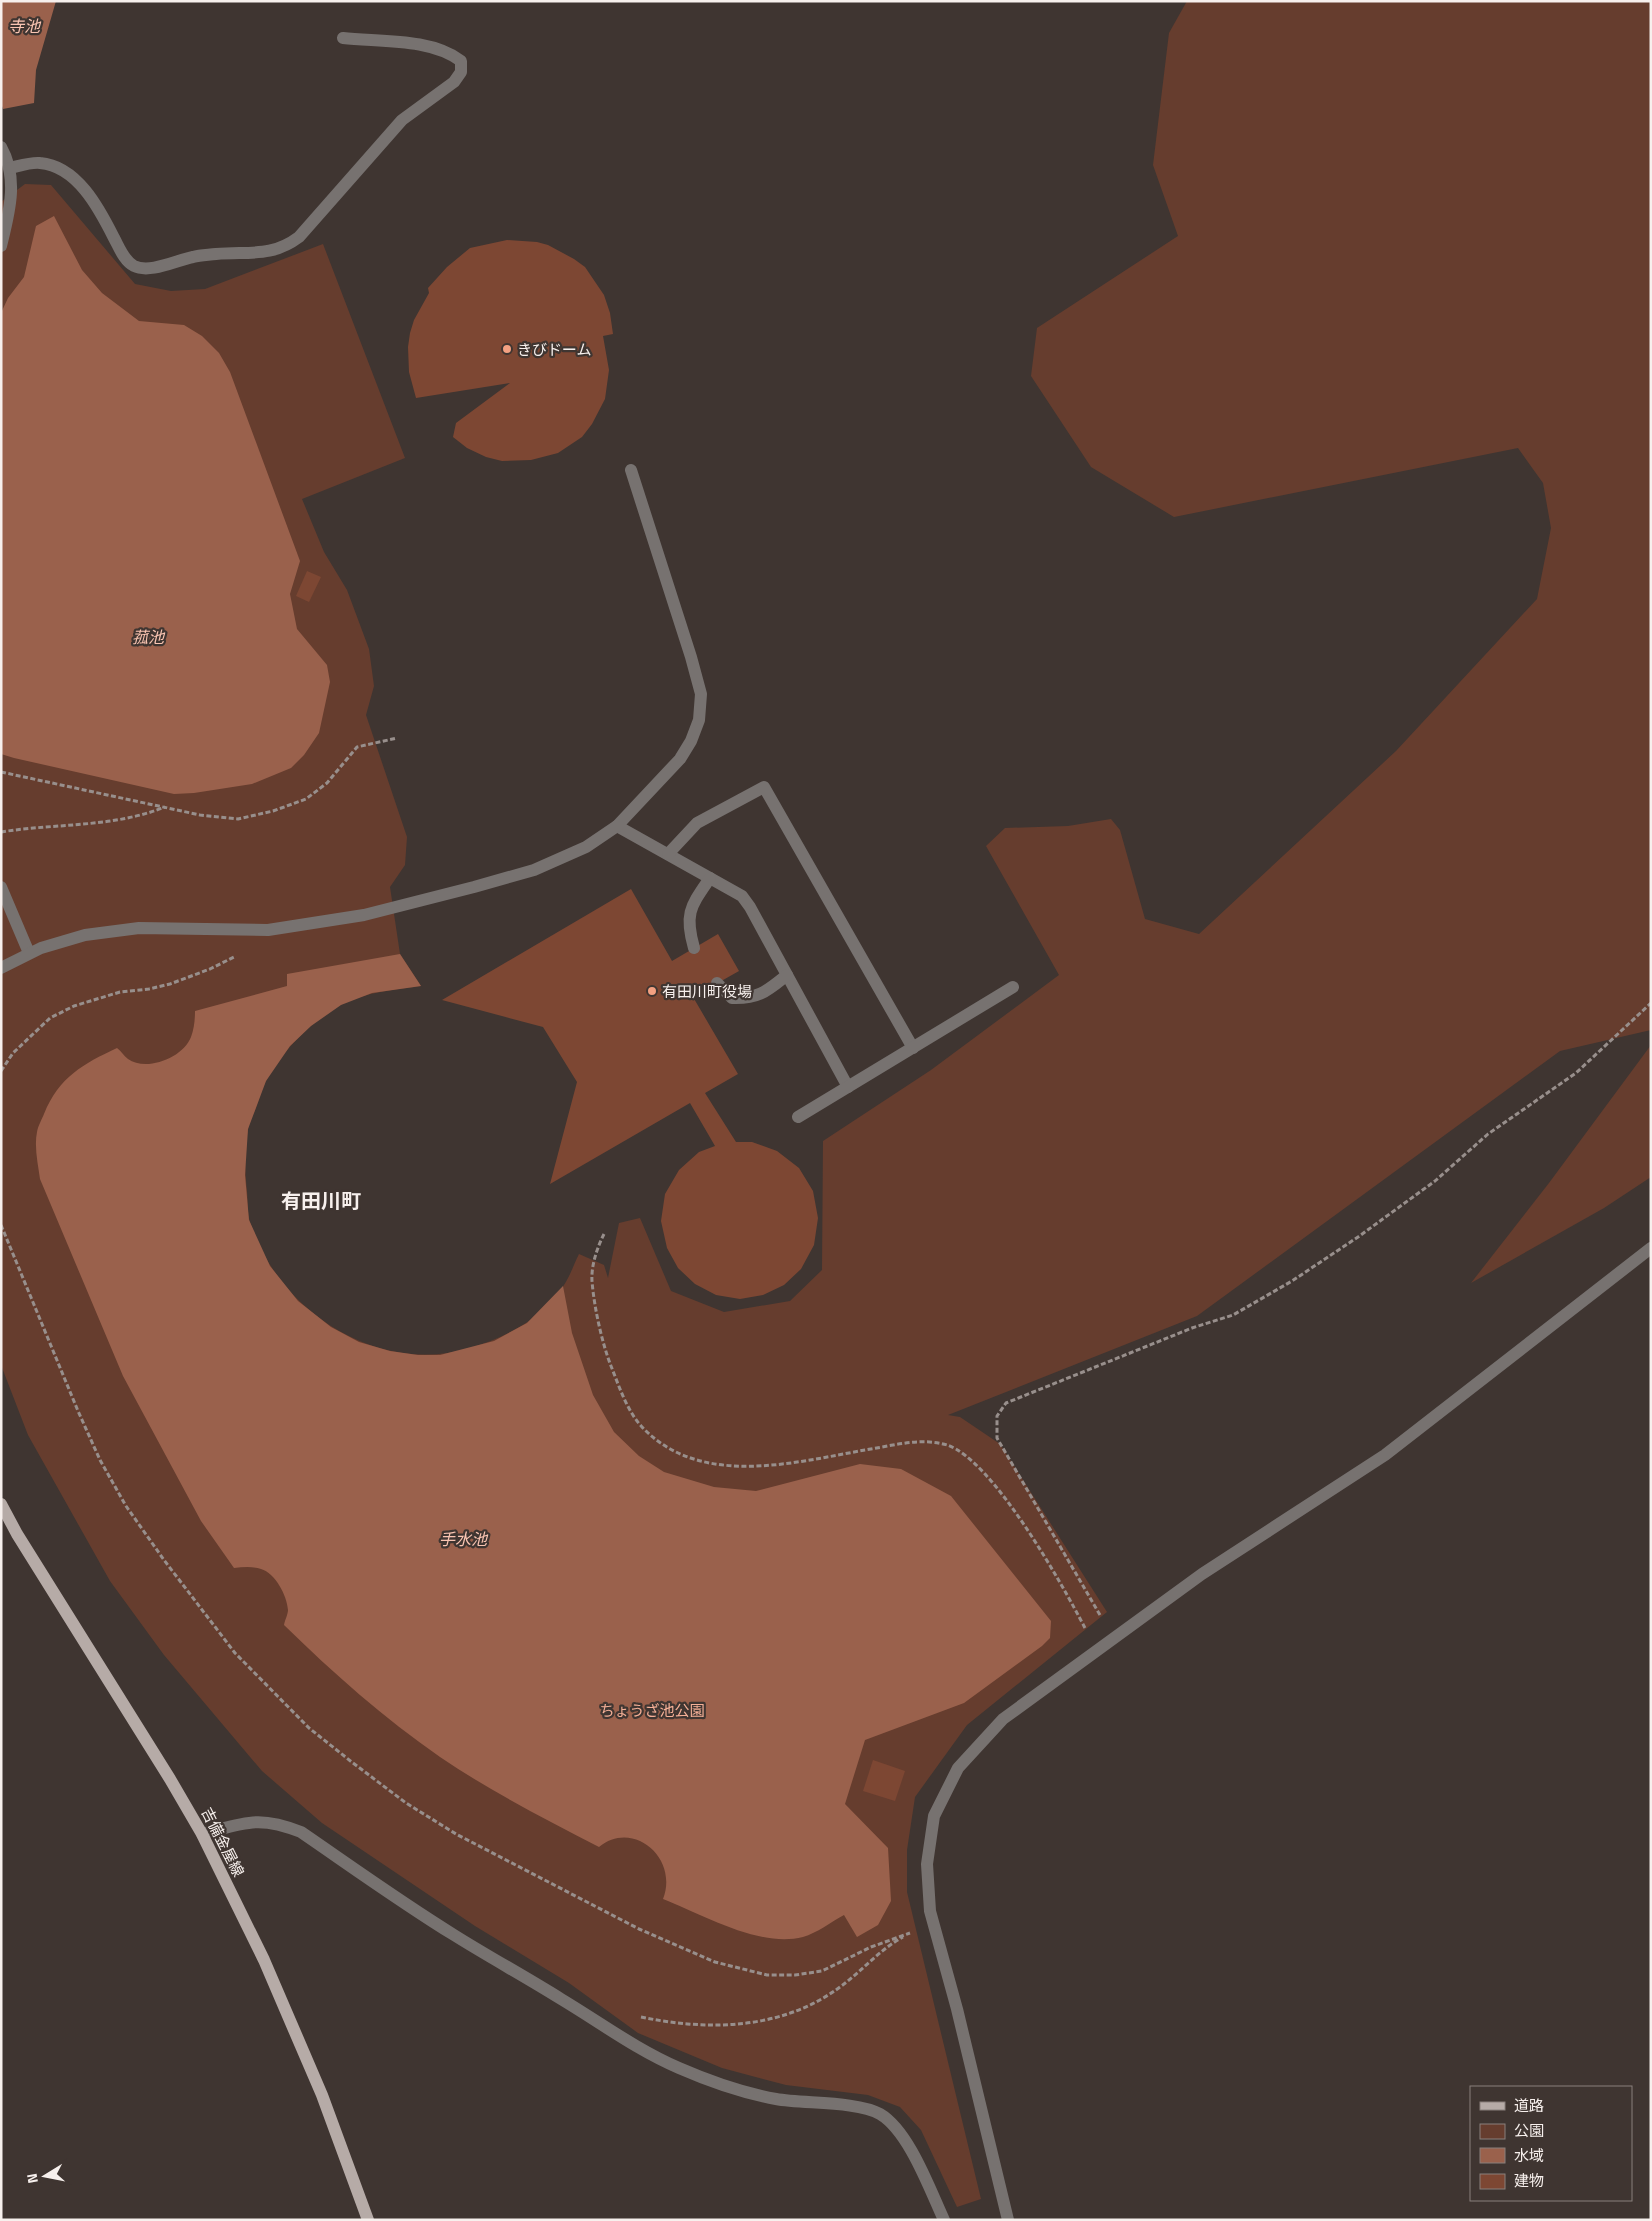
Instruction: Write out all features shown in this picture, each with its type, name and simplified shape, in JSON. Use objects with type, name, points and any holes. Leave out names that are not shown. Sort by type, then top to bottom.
[{"type":"main road","name":"吉備金屋線","points":[[1,1504],[17,1534],[170,1779],[202,1834],[264,1960],[318,2086],[368,2220]]},
{"type":"street","points":[[10,168],[38,162],[55,166],[68,173],[86,192],[123,255],[134,266],[152,267],[172,264],[193,256],[266,252],[286,246],[299,237],[402,120],[454,82],[461,72],[460,61],[449,52],[404,43],[343,38]]},
{"type":"street","points":[[1,147],[10,168],[11,195],[1,246]]},
{"type":"street","points":[[1,968],[29,953],[85,935],[139,928],[268,930],[364,915],[474,888],[534,870],[586,847],[617,826],[680,759],[699,720],[701,694],[631,470]]},
{"type":"street","points":[[668,854],[697,823],[764,786],[913,1048]]},
{"type":"street","points":[[617,826],[742,896],[750,906],[848,1087]]},
{"type":"street","points":[[694,948],[688,928],[690,912],[710,878]]},
{"type":"street","points":[[1,887],[29,953]]},
{"type":"street","points":[[717,983],[732,998],[750,999],[766,992],[787,975]]},
{"type":"street","points":[[798,1117],[1013,987]]},
{"type":"street","points":[[1008,2220],[957,2009],[930,1911],[927,1864],[934,1816],[958,1768],[1003,1719],[1202,1574],[1385,1455],[1651,1248]]},
{"type":"street","points":[[202,1834],[254,1821],[280,1824],[301,1832],[452,1934],[639,2049],[680,2068],[742,2092],[778,2100],[860,2108],[880,2113],[895,2126],[908,2144],[944,2220]]},
{"type":"path","points":[[1,772],[200,815],[238,819],[290,806],[318,791],[357,747],[397,738]]},
{"type":"path","points":[[1,832],[123,821],[166,807]]},
{"type":"path","points":[[1,1071],[12,1053],[50,1018],[74,1006],[120,992],[149,989],[170,984],[210,969],[242,953]]},
{"type":"path","points":[[1114,1638],[997,1438],[997,1416],[1006,1403],[1192,1328],[1232,1314],[1292,1281],[1379,1222],[1435,1181],[1488,1134],[1576,1073],[1651,1003]]},
{"type":"path","points":[[1,1225],[78,1411],[100,1460],[126,1506],[169,1567],[235,1653],[309,1728],[354,1764],[406,1803],[472,1843],[639,1929],[715,1962],[767,1975],[795,1975],[822,1970],[871,1947],[914,1931],[892,1943],[840,1988],[813,2004],[790,2014],[751,2023],[722,2026],[697,2025],[635,2015]]},
{"type":"path","points":[[604,1234],[597,1248],[592,1280],[608,1359],[622,1394],[641,1426],[666,1447],[701,1462],[732,1466],[769,1466],[921,1441],[948,1446],[972,1462],[1000,1492],[1061,1584],[1096,1650]]},
{"type":"green space","name":"ちょうざ池公園","points":[[1187,1],[1651,1],[1651,1030],[1560,1051],[1197,1316],[948,1415],[960,1417],[1000,1444],[1107,1612],[967,1725],[915,1797],[907,1850],[907,1892],[981,2199],[957,2207],[921,2130],[900,2107],[868,2095],[786,2085],[722,2068],[638,2033],[569,1983],[475,1926],[322,1823],[262,1771],[164,1655],[110,1581],[28,1435],[1,1365],[1,202],[25,184],[51,185],[135,284],[171,291],[205,289],[323,244],[405,458],[302,499],[324,552],[347,590],[369,649],[374,686],[366,715],[407,837],[405,865],[390,887],[400,954],[421,986],[361,997],[331,1010],[288,1049],[271,1072],[264,1086],[249,1124],[247,1137],[245,1168],[248,1210],[250,1222],[264,1254],[283,1283],[307,1308],[336,1329],[367,1344],[400,1353],[435,1354],[470,1348],[497,1339],[535,1317],[556,1297],[579,1254],[604,1265],[608,1278],[619,1223],[640,1218],[671,1291],[724,1312],[790,1301],[822,1270],[823,1141],[931,1070],[1059,975],[986,846],[1005,828],[1068,826],[1111,819],[1120,830],[1145,919],[1199,934],[1396,751],[1537,599],[1551,528],[1543,483],[1518,448],[1174,517],[1091,467],[1031,376],[1037,328],[1178,236],[1153,165],[1169,33]]},
{"type":"green space","points":[[1651,1045],[1651,1177],[1604,1208],[1471,1283],[1549,1183]]},
{"type":"water","name":"寺池","points":[[1,1],[56,1],[36,70],[34,103],[3,109],[1,103]]},
{"type":"water","name":"菰池","points":[[54,216],[82,270],[102,293],[139,321],[184,325],[202,336],[219,353],[230,372],[300,561],[290,594],[297,629],[327,665],[330,682],[319,733],[304,755],[291,768],[252,784],[194,793],[174,794],[1,754],[1,313],[8,298],[24,277],[36,226]]},
{"type":"water","name":"手水池","points":[[400,954],[421,986],[372,993],[341,1005],[311,1026],[290,1046],[266,1081],[248,1129],[245,1175],[249,1220],[270,1266],[298,1301],[331,1327],[359,1342],[390,1351],[418,1355],[440,1355],[494,1341],[527,1323],[563,1286],[572,1333],[593,1395],[614,1432],[639,1456],[664,1472],[714,1487],[756,1491],[860,1464],[901,1469],[951,1496],[1051,1621],[1050,1638],[1042,1646],[964,1703],[865,1740],[845,1804],[888,1848],[891,1901],[878,1925],[857,1937],[844,1915],[803,1937],[786,1939],[768,1938],[732,1928],[663,1899],[666,1884],[665,1870],[659,1857],[650,1847],[638,1840],[626,1838],[612,1840],[599,1847],[478,1781],[440,1757],[399,1727],[340,1678],[284,1625],[288,1612],[287,1604],[283,1591],[271,1575],[258,1568],[234,1568],[201,1521],[123,1376],[40,1179],[36,1150],[37,1132],[50,1101],[57,1090],[73,1073],[83,1066],[117,1048],[128,1059],[136,1063],[154,1063],[172,1057],[187,1045],[191,1037],[195,1011],[287,986],[287,974]]},
{"type":"building","name":"きびドーム","points":[[507,240],[537,242],[548,245],[585,267],[604,295],[610,313],[613,334],[603,336],[609,370],[605,399],[592,424],[582,437],[558,453],[531,460],[502,461],[486,457],[467,448],[453,437],[456,423],[510,383],[416,398],[409,372],[408,347],[410,333],[414,320],[429,293],[428,288],[447,267],[470,248]]},
{"type":"building","points":[[307,571],[321,577],[309,602],[296,596]]},
{"type":"building","points":[[631,889],[672,961],[718,934],[739,971],[693,997],[738,1074],[705,1093],[736,1142],[752,1142],[777,1151],[799,1168],[813,1191],[818,1218],[814,1245],[801,1269],[784,1285],[763,1295],[740,1299],[716,1295],[695,1284],[678,1268],[667,1248],[661,1221],[665,1194],[679,1170],[699,1152],[715,1146],[690,1103],[550,1184],[577,1082],[543,1027],[442,1000]]},
{"type":"building","points":[[873,1760],[905,1771],[895,1801],[863,1791]]},
{"type":"place","name":"きびドーム","points":[[507,349]]},
{"type":"place","name":"有田川町役場","points":[[652,991]]},
{"type":"district","name":"有田川町","points":[[321,1200]]}]
